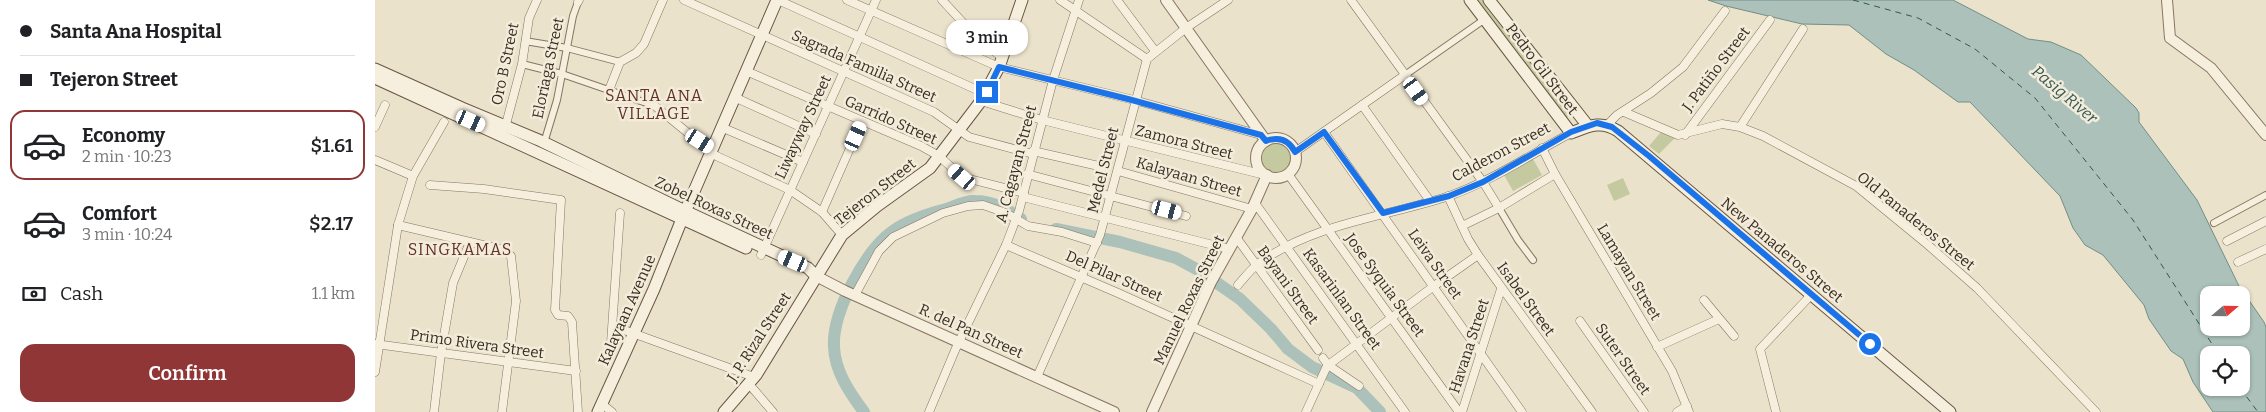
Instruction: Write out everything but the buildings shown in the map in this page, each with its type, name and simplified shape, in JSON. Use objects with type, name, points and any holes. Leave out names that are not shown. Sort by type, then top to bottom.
[{"type":"main road","name":"Kalayaan Avenue","points":[[600,408],[777,0]]},
{"type":"main road","name":"Tejeron Street","points":[[816,276],[842,235],[869,212],[919,178],[930,168],[984,96],[1001,62],[1022,0]]},
{"type":"main road","name":"Pedro Gil Street","points":[[1470,0],[1571,132]]},
{"type":"main road","name":"Pedro Gil Street","points":[[1489,0],[1588,126]]},
{"type":"main road","name":"Zobel Roxas Street","points":[[376,74],[504,131],[763,252],[808,268],[816,276]]},
{"type":"main road","points":[[1588,126],[1597,123],[1607,125]]},
{"type":"main road","name":"New Panaderos Street","points":[[1607,125],[1618,131],[1649,156],[1950,412]]},
{"type":"main road","name":"Calderon Street","points":[[1571,132],[1588,126]]},
{"type":"main road","name":"Zobel Roxas Street","points":[[504,131],[545,143],[683,215]]},
{"type":"main road","name":"J. P. Rizal Street","points":[[724,412],[752,380],[816,276]]},
{"type":"street","name":"Oro B Street","points":[[504,131],[521,64],[529,18],[537,0]]},
{"type":"street","points":[[609,90],[620,62],[636,53],[644,44],[663,0]]},
{"type":"street","name":"Sagrada Familia Street","points":[[684,0],[703,4],[761,35],[934,112],[959,128],[969,137],[1033,153],[1103,167]]},
{"type":"street","name":"Zamora Street","points":[[777,0],[975,89],[984,96],[1042,120],[1266,175]]},
{"type":"street","points":[[847,0],[1001,62],[1053,80],[1135,100],[1264,138],[1283,140],[1293,147],[1295,152],[1295,166],[1288,174],[1277,178],[1266,175],[1259,168],[1257,159],[1264,138]]},
{"type":"street","name":"Liwayway Street","points":[[763,252],[789,190],[876,0]]},
{"type":"street","points":[[942,0],[1001,62]]},
{"type":"street","points":[[1060,0],[1147,58],[1186,28],[1228,0]]},
{"type":"street","name":"A. Cagayan Street","points":[[929,412],[959,342],[1006,245],[1017,216],[1053,80],[1079,0]]},
{"type":"street","points":[[1117,0],[1155,51]]},
{"type":"street","points":[[1165,0],[1264,138]]},
{"type":"street","points":[[1351,0],[1483,182],[1517,240],[1533,260]]},
{"type":"street","points":[[2167,0],[2170,38],[2211,68],[2266,135]]},
{"type":"street","name":"Eloriaga Street","points":[[545,143],[578,1]]},
{"type":"street","points":[[1607,125],[1617,115],[1624,112],[1683,67],[1725,11]]},
{"type":"street","points":[[1295,152],[1485,19]]},
{"type":"street","name":"J. Patiño Street","points":[[1685,135],[1770,20]]},
{"type":"street","points":[[1740,127],[1803,29]]},
{"type":"street","points":[[525,42],[567,48],[620,62]]},
{"type":"street","name":"Medel Street","points":[[1037,377],[1082,277],[1105,220],[1147,58]]},
{"type":"street","points":[[521,64],[562,74],[655,106],[711,151],[789,190],[821,212],[842,235]]},
{"type":"street","name":"Garrido Street","points":[[746,71],[921,146],[939,156],[962,177],[1105,220],[1229,250]]},
{"type":"street","points":[[734,97],[816,134]]},
{"type":"street","points":[[1362,105],[1430,201]]},
{"type":"street","points":[[375,127],[385,106]]},
{"type":"street","points":[[1624,112],[1668,132],[1685,135]]},
{"type":"street","points":[[821,212],[862,121]]},
{"type":"street","points":[[375,372],[377,345],[398,225],[413,176],[444,122]]},
{"type":"street","name":"Old Panaderos Street","points":[[1685,135],[1722,124],[1740,127],[1763,136],[1856,186],[1977,288],[2096,412]]},
{"type":"street","points":[[721,127],[803,162]]},
{"type":"street","name":"Leiva Street","points":[[1324,132],[1522,412]]},
{"type":"street","name":"Calderon Street","points":[[1238,285],[1257,264],[1287,246],[1383,213],[1449,196],[1483,182],[1571,132]]},
{"type":"street","name":"Lamayan Street","points":[[1542,148],[1555,174],[1672,372],[1688,409]]},
{"type":"street","points":[[375,160],[413,176]]},
{"type":"street","name":"Kalayaan Street","points":[[1118,171],[1253,206]]},
{"type":"street","points":[[1027,174],[1186,216]]},
{"type":"street","name":"Jose Syquia Street","points":[[1288,174],[1390,318],[1461,412]]},
{"type":"street","points":[[1462,226],[1499,208],[1555,174]]},
{"type":"street","name":"Manuel Roxas Street","points":[[1152,412],[1211,282],[1253,206],[1266,175]]},
{"type":"street","points":[[430,185],[484,189],[561,200],[555,310],[557,314],[569,316],[571,320],[578,412]]},
{"type":"street","points":[[2214,223],[2266,195]]},
{"type":"street","name":"Isabel Street","points":[[1449,196],[1462,226],[1478,255],[1588,411]]},
{"type":"street","points":[[852,294],[879,251],[893,237],[943,213],[968,206],[983,205],[1017,216],[1027,226],[1098,240]]},
{"type":"street","name":"Kasarinlan Street","points":[[1253,206],[1287,246],[1405,412]]},
{"type":"street","points":[[611,344],[620,213]]},
{"type":"street","points":[[2227,241],[2266,222]]},
{"type":"street","points":[[398,225],[504,250],[509,254],[516,301],[502,412]]},
{"type":"street","name":"Bayani Street","points":[[1236,237],[1318,350]]},
{"type":"street","points":[[434,412],[441,353],[453,283],[470,242]]},
{"type":"street","name":"Del Pilar Street","points":[[1006,245],[1082,277],[1319,384]]},
{"type":"street","points":[[2238,262],[2266,249]]},
{"type":"street","points":[[1306,412],[1326,363],[1357,343],[1478,255]]},
{"type":"street","name":"R. del Pan Street","points":[[816,276],[1114,412]]},
{"type":"street","name":"Havana Street","points":[[1461,412],[1481,356],[1501,289]]},
{"type":"street","points":[[1776,412],[1760,352],[1763,346],[1811,295]]},
{"type":"street","points":[[1704,300],[1734,336]]},
{"type":"street","points":[[1657,347],[1719,319]]},
{"type":"street","name":"Suter Street","points":[[1580,321],[1644,412]]},
{"type":"street","points":[[613,326],[752,380],[773,412]]},
{"type":"street","name":"Primo Rivera Street","points":[[377,345],[576,371]]},
{"type":"street","points":[[1326,363],[1359,386]]},
{"type":"street","points":[[600,408],[612,412]]},
{"type":"street","points":[[1677,412],[1688,409]]},
{"type":"green space","points":[[1473,0],[1484,0],[1570,109],[1569,116],[1566,118]]},
{"type":"green space","points":[[1661,132],[1675,138],[1659,154],[1649,146]]},
{"type":"green space","points":[[1277,143],[1288,147],[1292,158],[1288,169],[1277,173],[1266,169],[1262,158],[1266,147]]},
{"type":"green space","points":[[1533,159],[1542,175],[1513,191],[1504,175]]},
{"type":"green space","points":[[1623,178],[1630,194],[1614,201],[1607,185]]},
{"type":"water","name":"Pasig River","points":[[1708,0],[1953,0],[2028,39],[2051,42],[2081,55],[2136,108],[2139,113],[2139,122],[2197,200],[2239,286],[2200,286],[2200,336],[2250,336],[2250,302],[2264,322],[2266,327],[2266,412],[2213,412],[2202,396],[2250,396],[2250,346],[2200,346],[2200,392],[2183,359],[2171,351],[2149,319],[2144,305],[2103,255],[2085,245],[2073,228],[2060,196],[1970,102],[1958,102],[1914,70],[1886,54],[1849,25],[1802,24]]},
{"type":"waterway","points":[[864,412],[840,374],[835,356],[835,333],[838,317],[852,283],[861,267],[882,240],[905,224],[968,201],[982,201],[994,204],[1021,219]]},
{"type":"waterway","points":[[1056,229],[1120,242],[1176,258],[1200,271],[1240,299],[1271,329],[1288,349],[1312,367],[1357,388],[1380,412]]},
{"type":"ferry route","points":[[1853,0],[1918,18],[1975,49],[2035,98],[2133,220],[2213,346]]},
{"type":"ferry route","points":[[2246,396],[2258,412]]},
{"type":"district","name":"SANTA ANA VILLAGE","points":[[654,104]]},
{"type":"district","name":"SINGKAMAS","points":[[460,249]]},
{"type":"route","points":[[987,92],[999,67],[1029,76],[1053,80],[1128,99],[1247,133],[1261,135],[1266,141],[1277,138],[1289,143],[1295,152],[1324,132],[1383,213],[1449,196],[1483,182],[1571,132],[1597,123],[1607,125],[1618,131],[1649,156],[1870,344]]}]
